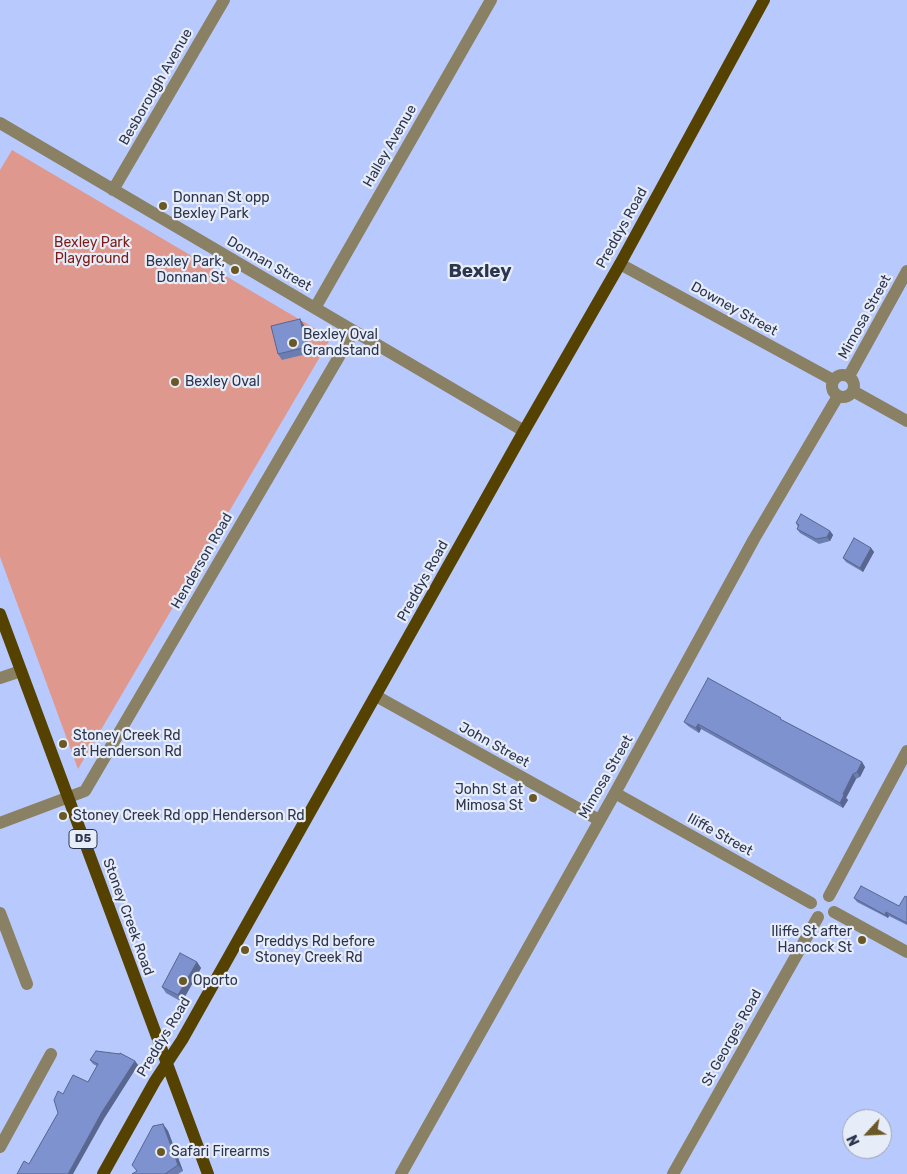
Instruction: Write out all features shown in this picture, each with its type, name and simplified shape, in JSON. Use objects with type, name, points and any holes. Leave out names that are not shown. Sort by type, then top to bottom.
[{"type":"main road","name":"Preddys Road","points":[[103,1174],[155,1081],[180,1044],[524,431],[620,264],[764,0]]},
{"type":"main road","name":"Stoney Creek Road","points":[[0,614],[208,1174]]},
{"type":"street","name":"Besborough Avenue","points":[[113,190],[224,0]]},
{"type":"street","name":"Halley Avenue","points":[[315,308],[491,0]]},
{"type":"street","name":"Donnan Street","points":[[0,123],[524,431]]},
{"type":"street","name":"Downey Street","points":[[620,264],[833,380]]},
{"type":"street","name":"Mimosa Street","points":[[849,376],[907,271]]},
{"type":"street","name":"Henderson Road","points":[[0,823],[85,791],[354,331]]},
{"type":"street","points":[[839,375],[849,376],[854,383],[853,391],[844,398],[838,396],[832,390],[833,380],[839,375]]},
{"type":"street","points":[[853,391],[907,421]]},
{"type":"street","name":"Mimosa Street","points":[[401,1174],[615,794],[754,539],[838,396]]},
{"type":"street","points":[[0,678],[21,670]]},
{"type":"street","name":"John Street","points":[[376,696],[599,820]]},
{"type":"street","points":[[829,896],[907,751]]},
{"type":"street","name":"Iliffe Street","points":[[615,794],[811,903]]},
{"type":"street","points":[[818,895],[829,896],[835,905],[834,912],[828,918],[818,918],[812,911],[811,903],[818,895]]},
{"type":"street","points":[[834,912],[907,952]]},
{"type":"street","points":[[0,913],[26,984]]},
{"type":"street","name":"St Georges Road","points":[[673,1174],[818,918]]},
{"type":"street","points":[[0,1147],[51,1054]]},
{"type":"green space","name":"Bexley Park Playground","points":[[12,150],[331,338],[78,769],[0,557],[0,170]]},
{"type":"building","name":"Bexley Oval Grandstand","points":[[300,319],[307,347],[278,354],[271,326]]},
{"type":"building","points":[[801,514],[830,531],[827,537],[816,539],[797,529],[799,525],[796,523]]},
{"type":"building","points":[[854,538],[871,548],[860,568],[843,558]]},
{"type":"building","points":[[708,678],[780,719],[862,762],[857,772],[853,774],[840,803],[698,724],[696,728],[684,722]]},
{"type":"building","points":[[861,886],[899,906],[905,896],[907,897],[907,923],[886,912],[885,915],[854,898]]},
{"type":"building","points":[[180,953],[197,962],[178,995],[162,987]]},
{"type":"building","points":[[96,1051],[120,1053],[135,1061],[102,1112],[68,1174],[17,1174],[24,1161],[29,1164],[58,1113],[54,1100],[58,1091],[63,1094],[73,1075],[88,1082],[98,1064],[90,1060]]},
{"type":"building","name":"Safari Firearms","points":[[163,1124],[178,1165],[165,1174],[132,1174],[137,1171],[132,1165],[153,1126]]},
{"type":"place","name":"Donnan St opp Bexley Park","points":[[163,206]]},
{"type":"place","name":"Bexley Park, Donnan St","points":[[235,270]]},
{"type":"place","name":"Bexley Oval Grandstand","points":[[293,343]]},
{"type":"place","name":"Bexley Oval","points":[[175,382]]},
{"type":"place","name":"Stoney Creek Rd at Henderson Rd","points":[[63,744]]},
{"type":"place","name":"John St at Mimosa St","points":[[533,798]]},
{"type":"place","name":"Stoney Creek Rd opp Henderson Rd","points":[[63,816]]},
{"type":"place","name":"Iliffe St after Hancock St","points":[[862,940]]},
{"type":"place","name":"Preddys Rd before Stoney Creek Rd","points":[[245,950]]},
{"type":"place","name":"Oporto","points":[[183,981]]},
{"type":"place","name":"Safari Firearms","points":[[161,1152]]},
{"type":"district","name":"Bexley","points":[[480,272]]}]
